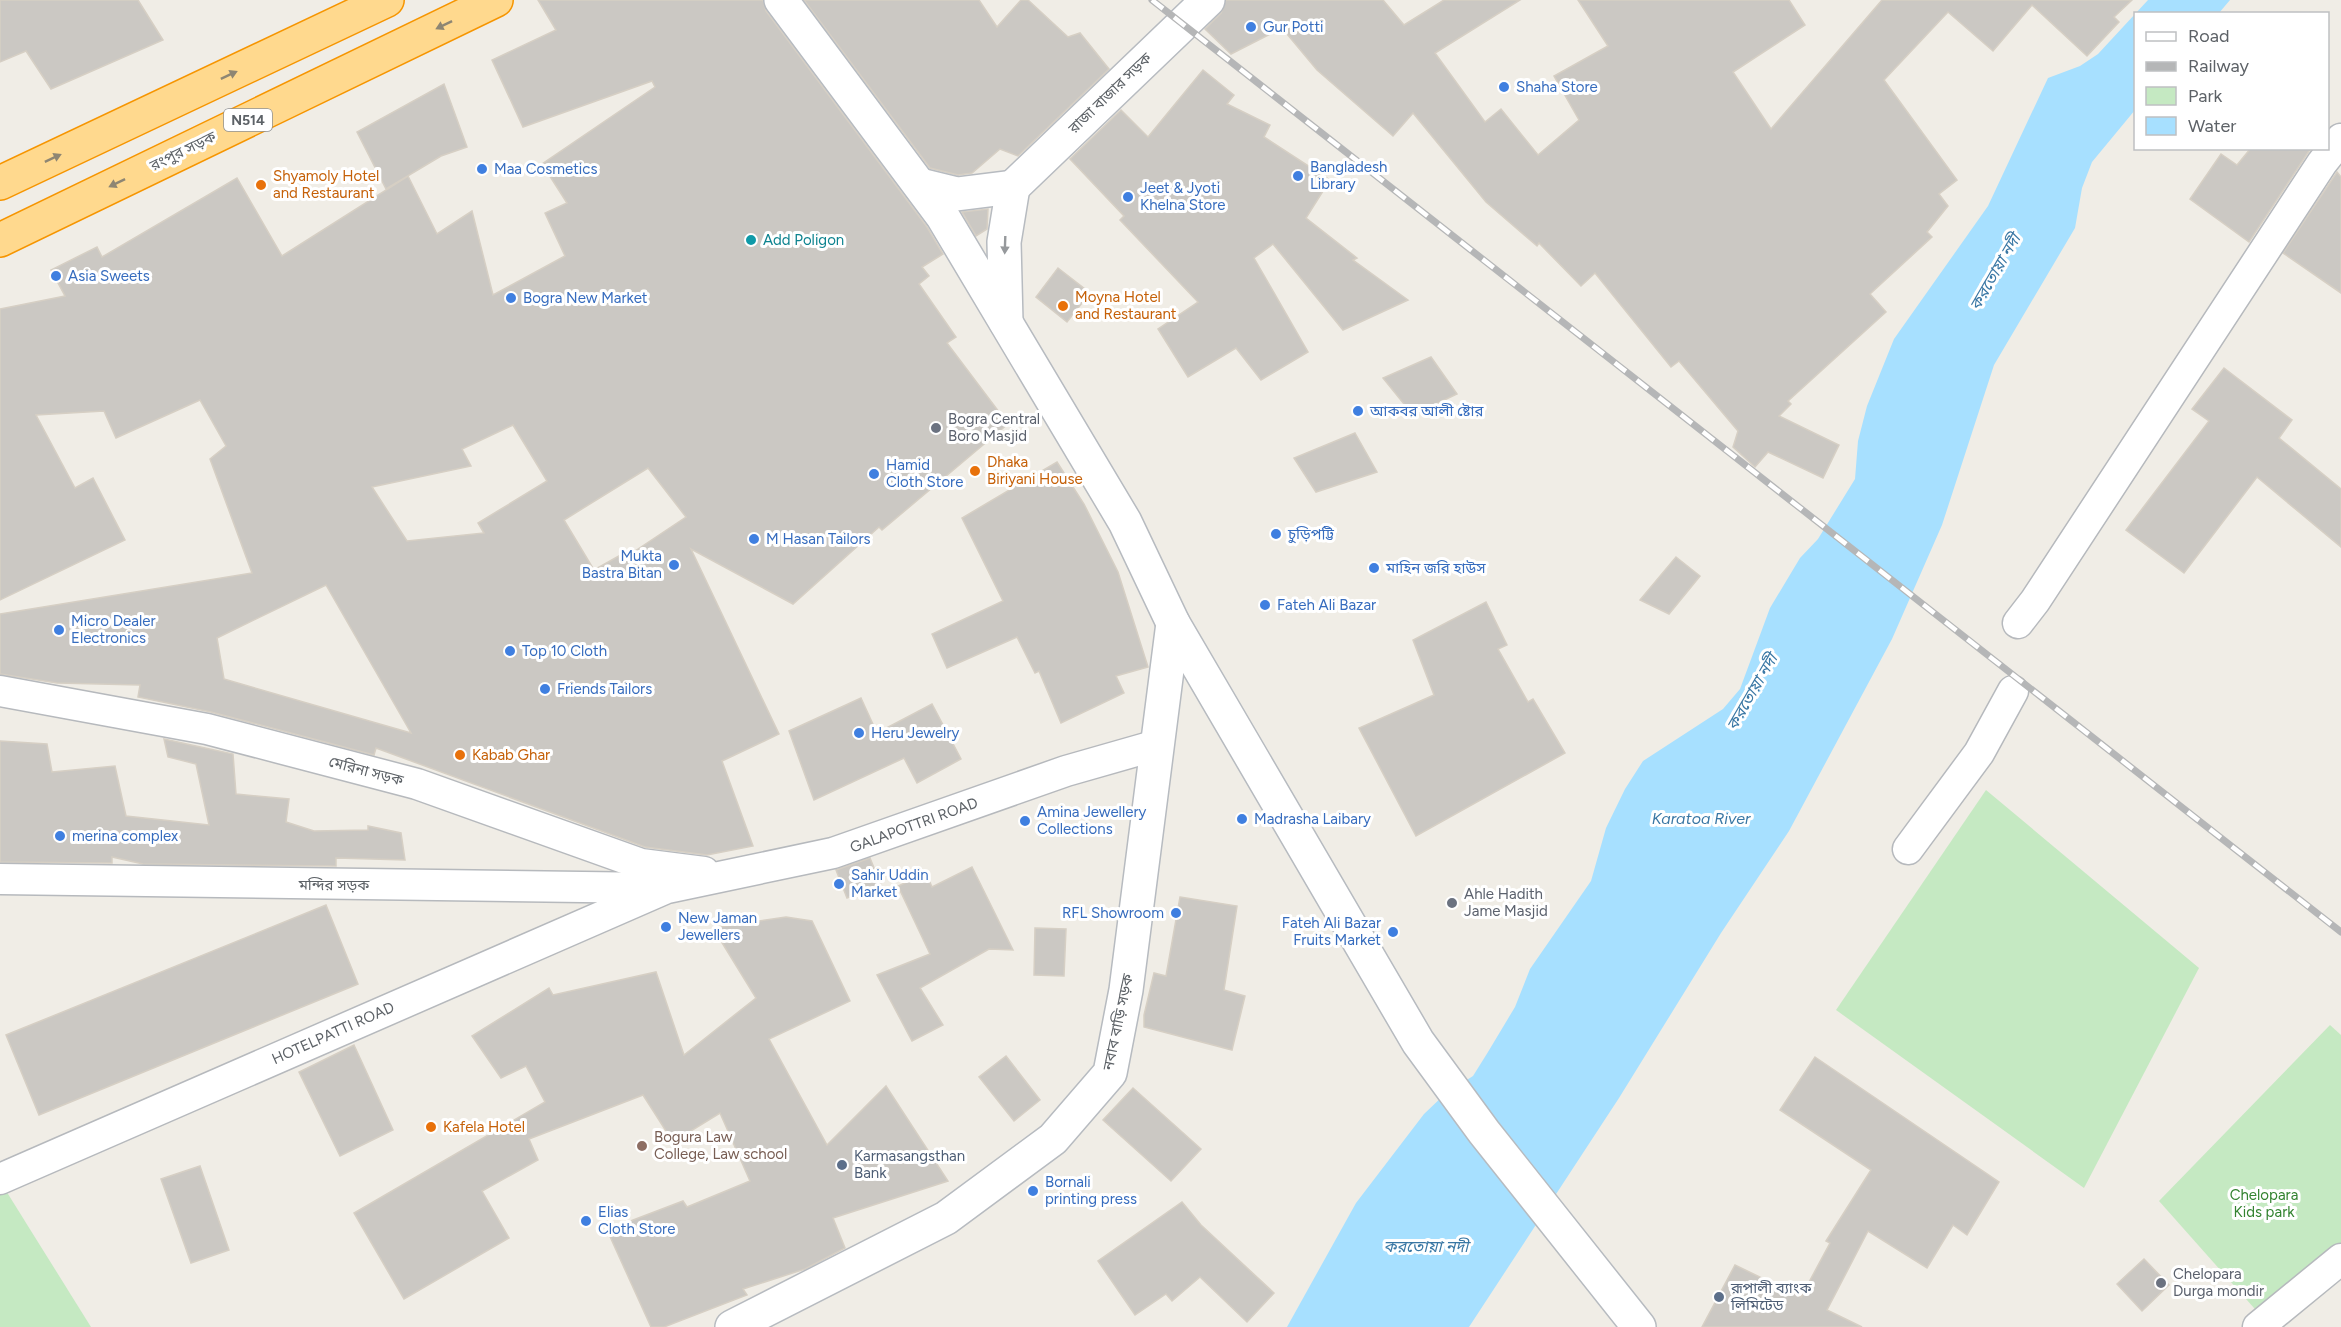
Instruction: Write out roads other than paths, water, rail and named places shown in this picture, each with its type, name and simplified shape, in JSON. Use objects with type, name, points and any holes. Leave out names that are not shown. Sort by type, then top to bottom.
[{"type":"highway","points":[[0,183],[387,0]]},
{"type":"highway","name":"রংপুর সড়ক","points":[[0,240],[496,0]]},
{"type":"main road","points":[[781,0],[943,217],[1125,522],[1173,623],[1418,1042],[1484,1131],[1639,1327]]},
{"type":"main road","name":"রাজা বাজার সড়ক","points":[[1013,187],[1208,0]]},
{"type":"main road","points":[[920,185],[957,194],[1013,187],[1005,242],[1006,323]]},
{"type":"main road","name":"নবাব বাড়ি সড়ক","points":[[732,1327],[946,1218],[1053,1139],[1110,1074],[1126,990],[1173,623]]},
{"type":"street","points":[[2018,623],[2035,601],[2322,163],[2341,140]]},
{"type":"street","name":"মেরিনা সড়ক","points":[[0,691],[207,729],[417,784],[641,864],[725,875]]},
{"type":"street","points":[[1908,849],[1979,753],[2013,691]]},
{"type":"street","name":"GALAPOTTRI ROAD","points":[[667,888],[833,853],[1066,771],[1157,745]]},
{"type":"street","name":"মন্দির সড়ক","points":[[0,879],[667,888]]},
{"type":"street","name":"HOTELPATTI ROAD","points":[[2,1175],[667,888]]},
{"type":"street","points":[[2258,1327],[2341,1259]]},
{"type":"water","name":"Karatoa River","points":[[2148,0],[2230,0],[2220,12],[2137,12]]},
{"type":"water","name":"Karatoa River","points":[[2134,15],[2134,111],[2092,162],[2082,188],[2075,228],[1994,365],[1942,525],[1892,639],[1789,831],[1721,933],[1619,1098],[1469,1327],[1287,1327],[1356,1203],[1424,1114],[1445,1094],[1473,1076],[1515,1007],[1530,969],[1591,881],[1606,828],[1625,789],[1643,761],[1723,709],[1740,689],[1770,608],[1800,558],[1818,539],[1855,479],[1858,441],[1867,406],[1894,339],[1988,206],[2048,78],[2080,66],[2098,54]]},
{"type":"railway","points":[[1152,0],[2341,932]]},
{"type":"place","name":"Gur Potti","points":[[1251,27]]},
{"type":"place","name":"Shaha Store","points":[[1504,87]]},
{"type":"place","name":"Maa Cosmetics","points":[[482,169]]},
{"type":"place","name":"Bangladesh Library","points":[[1298,176]]},
{"type":"place","name":"Shyamoly Hotel and Restaurant","points":[[261,185]]},
{"type":"place","name":"Jeet & Jyoti Khelna Store","points":[[1128,197]]},
{"type":"place","name":"Add Poligon","points":[[751,240]]},
{"type":"place","name":"Asia Sweets","points":[[56,276]]},
{"type":"place","name":"Bogra New Market","points":[[511,298]]},
{"type":"place","name":"Moyna Hotel and Restaurant","points":[[1063,306]]},
{"type":"place","name":"আকবর আলী ষ্টোর","points":[[1358,411]]},
{"type":"place","name":"Bogra Central Boro Masjid","points":[[936,428]]},
{"type":"place","name":"Dhaka Biriyani House","points":[[975,471]]},
{"type":"place","name":"Hamid Cloth Store","points":[[874,474]]},
{"type":"place","name":"চুড়িপট্টি","points":[[1276,534]]},
{"type":"place","name":"M Hasan Tailors","points":[[754,539]]},
{"type":"place","name":"Mukta Bastra Bitan","points":[[674,565]]},
{"type":"place","name":"মাহিন জরি হাউস","points":[[1374,568]]},
{"type":"place","name":"Fateh Ali Bazar","points":[[1265,605]]},
{"type":"place","name":"Micro Dealer Electronics","points":[[59,630]]},
{"type":"place","name":"Top 10 Cloth","points":[[510,651]]},
{"type":"place","name":"Friends Tailors","points":[[545,689]]},
{"type":"place","name":"Heru Jewelry","points":[[859,733]]},
{"type":"place","name":"Kabab Ghar","points":[[460,755]]},
{"type":"place","name":"Madrasha Laibary","points":[[1242,819]]},
{"type":"place","name":"Amina Jewellery Collections","points":[[1025,821]]},
{"type":"place","name":"merina complex","points":[[60,836]]},
{"type":"place","name":"Sahir Uddin Market","points":[[839,884]]},
{"type":"place","name":"Ahle Hadith Jame Masjid","points":[[1452,903]]},
{"type":"place","name":"RFL Showroom","points":[[1176,913]]},
{"type":"place","name":"New Jaman Jewellers","points":[[666,927]]},
{"type":"place","name":"Fateh Ali Bazar Fruits Market","points":[[1393,932]]},
{"type":"place","name":"Kafela Hotel","points":[[431,1127]]},
{"type":"place","name":"Bogura Law College, Law school","points":[[642,1146]]},
{"type":"place","name":"Karmasangsthan Bank","points":[[842,1165]]},
{"type":"place","name":"Bornali printing press","points":[[1033,1191]]},
{"type":"place","name":"Elias Cloth Store","points":[[586,1221]]},
{"type":"place","name":"Chelopara Durga mondir","points":[[2161,1283]]},
{"type":"place","name":"রূপালী ব্যাংক লিমিটেড","points":[[1719,1297]]},
{"type":"water label","name":"করতোয়া নদী","points":[[1995,272]]},
{"type":"water label","name":"করতোয়া নদী","points":[[1752,692]]},
{"type":"water label","name":"করতোয়া নদী","points":[[1426,1246]]},
{"type":"park label","name":"Chelopara Kids park","points":[[2264,1204]]}]
